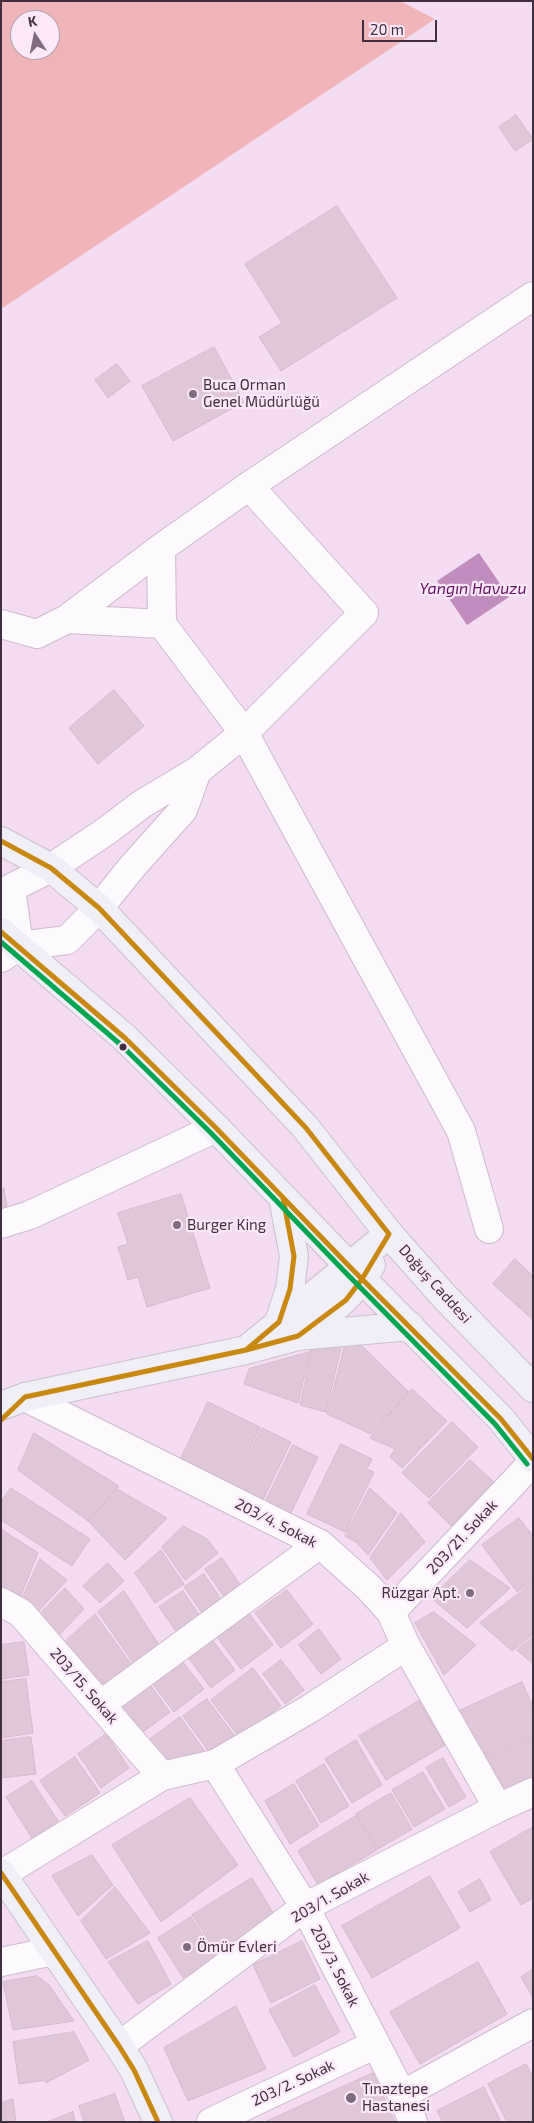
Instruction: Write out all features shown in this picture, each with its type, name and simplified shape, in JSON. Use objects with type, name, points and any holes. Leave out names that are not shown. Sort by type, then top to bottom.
[{"type":"main road","name":"Doğuş Caddesi","points":[[1,841],[51,868],[99,908],[306,1128],[389,1234],[443,1295],[532,1386]]},
{"type":"main road","points":[[7,946],[124,1038],[216,1128],[355,1273],[501,1419],[533,1460]]},
{"type":"main road","points":[[283,1198],[294,1256],[288,1329]]},
{"type":"main road","points":[[1,1420],[13,1401],[246,1350],[288,1329],[325,1287],[355,1273],[389,1234]]},
{"type":"main road","points":[[288,1329],[410,1326]]},
{"type":"main road","points":[[1,1873],[119,2046],[134,2070],[158,2122]]},
{"type":"street","points":[[1,624],[37,634],[67,619],[249,486],[533,296]]},
{"type":"street","points":[[198,771],[183,810],[132,867],[99,908],[68,940],[7,946],[11,888],[51,868],[105,832],[142,804],[198,771],[244,733],[364,613],[249,486]]},
{"type":"street","points":[[162,548],[162,624],[244,733],[461,1131],[489,1229]]},
{"type":"street","points":[[67,619],[162,624]]},
{"type":"street","points":[[1,1224],[30,1215],[216,1128]]},
{"type":"street","name":"203/4. Sokak","points":[[13,1401],[320,1544],[368,1587],[390,1612],[406,1646],[498,1808]]},
{"type":"street","name":"203/21. Sokak","points":[[390,1612],[533,1460]]},
{"type":"street","points":[[100,1706],[320,1544]]},
{"type":"street","name":"203/15. Sokak","points":[[1,1602],[21,1612],[162,1776]]},
{"type":"street","points":[[1,1873],[162,1776],[215,1764],[311,1708],[406,1646]]},
{"type":"street","name":"203/3. Sokak","points":[[215,1764],[305,1907],[402,2095],[413,2122]]},
{"type":"street","name":"203/1. Sokak","points":[[119,2046],[305,1907],[533,1792]]},
{"type":"street","points":[[1,1962],[53,1951]]},
{"type":"street","points":[[402,2095],[533,2023]]},
{"type":"street","name":"203/2. Sokak","points":[[211,2122],[376,2044]]},
{"type":"shaded area","points":[[1,1],[400,1],[435,19],[1,309]]},
{"type":"water","name":"Yangın Havuzu","points":[[479,553],[509,597],[467,625],[437,581]]},
{"type":"building","points":[[516,115],[533,139],[515,151],[499,127]]},
{"type":"building","points":[[337,206],[397,298],[281,371],[259,337],[282,323],[245,264]]},
{"type":"building","name":"Buca Orman Genel Müdürlüğü","points":[[214,347],[244,402],[173,441],[142,386]]},
{"type":"building","points":[[117,364],[130,381],[108,398],[95,380]]},
{"type":"building","points":[[114,690],[144,726],[98,764],[69,728]]},
{"type":"building","points":[[1,1188],[4,1188],[7,1207],[1,1208]]},
{"type":"building","points":[[181,1194],[210,1288],[147,1307],[138,1277],[128,1280],[118,1247],[128,1244],[118,1213]]},
{"type":"building","points":[[515,1259],[533,1276],[533,1320],[493,1284]]},
{"type":"building","points":[[358,1342],[409,1392],[371,1434],[327,1414],[345,1344]]},
{"type":"building","points":[[342,1344],[326,1412],[300,1405],[312,1349]]},
{"type":"building","points":[[310,1352],[298,1403],[244,1384],[249,1369]]},
{"type":"building","points":[[412,1389],[447,1421],[402,1468],[390,1457],[395,1449],[370,1438]]},
{"type":"building","points":[[208,1402],[260,1427],[231,1488],[179,1463]]},
{"type":"building","points":[[452,1422],[478,1447],[429,1498],[402,1473]]},
{"type":"building","points":[[262,1428],[291,1442],[259,1508],[230,1495]]},
{"type":"building","points":[[34,1433],[119,1486],[88,1521],[18,1470]]},
{"type":"building","points":[[341,1444],[372,1459],[367,1469],[374,1472],[345,1532],[307,1514]]},
{"type":"building","points":[[293,1445],[318,1457],[286,1523],[261,1511]]},
{"type":"building","points":[[470,1460],[494,1482],[451,1526],[428,1503]]},
{"type":"building","points":[[11,1488],[90,1539],[72,1566],[1,1520],[1,1502]]},
{"type":"building","points":[[370,1488],[397,1513],[368,1555],[356,1542],[345,1536]]},
{"type":"building","points":[[117,1489],[167,1518],[125,1560],[89,1522]]},
{"type":"building","points":[[401,1513],[425,1542],[387,1580],[370,1558]]},
{"type":"building","points":[[519,1518],[533,1536],[533,1581],[517,1592],[482,1545]]},
{"type":"building","points":[[183,1526],[207,1539],[218,1553],[185,1580],[162,1547]]},
{"type":"building","points":[[1,1529],[38,1553],[19,1600],[1,1592]]},
{"type":"building","points":[[161,1550],[184,1584],[155,1603],[135,1573]]},
{"type":"building","points":[[222,1558],[243,1589],[226,1600],[205,1569]]},
{"type":"building","points":[[40,1559],[67,1580],[37,1613],[21,1601]]},
{"type":"building","name":"Rüzgar Apt.","points":[[470,1560],[510,1588],[467,1628],[431,1598]]},
{"type":"building","points":[[108,1563],[124,1581],[100,1603],[83,1586]]},
{"type":"building","points":[[204,1574],[223,1602],[204,1616],[184,1587]]},
{"type":"building","points":[[533,1583],[533,1634],[512,1651],[480,1623]]},
{"type":"building","points":[[65,1588],[84,1609],[55,1639],[38,1616]]},
{"type":"building","points":[[287,1590],[313,1624],[281,1648],[255,1613]]},
{"type":"building","points":[[124,1591],[159,1645],[133,1663],[98,1612]]},
{"type":"building","points":[[183,1591],[202,1619],[178,1634],[159,1607]]},
{"type":"building","points":[[248,1612],[273,1645],[241,1669],[216,1636]]},
{"type":"building","points":[[434,1612],[476,1645],[444,1675],[415,1623]]},
{"type":"building","points":[[95,1614],[131,1664],[102,1687],[65,1642]]},
{"type":"building","points":[[319,1629],[341,1659],[321,1674],[299,1645]]},
{"type":"building","points":[[533,1637],[533,1664],[517,1650]]},
{"type":"building","points":[[211,1638],[235,1670],[211,1688],[187,1656]]},
{"type":"building","points":[[24,1642],[29,1675],[1,1679],[1,1645]]},
{"type":"building","points":[[179,1657],[204,1689],[174,1712],[149,1679]]},
{"type":"building","points":[[281,1660],[304,1690],[285,1704],[263,1674]]},
{"type":"building","points":[[253,1668],[281,1706],[239,1737],[211,1700]]},
{"type":"building","points":[[26,1679],[33,1733],[1,1738],[1,1682]]},
{"type":"building","points":[[148,1682],[170,1712],[143,1732],[120,1702]]},
{"type":"building","points":[[522,1682],[533,1706],[533,1736],[482,1760],[459,1711]]},
{"type":"building","points":[[207,1699],[234,1735],[210,1753],[183,1716]]},
{"type":"building","points":[[419,1701],[445,1745],[386,1780],[359,1736]]},
{"type":"building","points":[[180,1717],[207,1754],[169,1767],[149,1740]]},
{"type":"building","points":[[106,1734],[129,1768],[101,1788],[78,1754]]},
{"type":"building","points":[[31,1737],[36,1774],[1,1778],[1,1741]]},
{"type":"building","points":[[533,1738],[533,1779],[497,1795],[482,1762]]},
{"type":"building","points":[[356,1740],[382,1785],[352,1803],[325,1759]]},
{"type":"building","points":[[75,1757],[100,1793],[65,1816],[40,1781]]},
{"type":"building","points":[[443,1758],[466,1797],[449,1807],[426,1768]]},
{"type":"building","points":[[324,1764],[349,1806],[321,1823],[296,1781]]},
{"type":"building","points":[[423,1772],[445,1809],[414,1827],[392,1790]]},
{"type":"building","points":[[32,1781],[58,1821],[32,1838],[6,1797]]},
{"type":"building","points":[[294,1784],[319,1826],[290,1844],[265,1801]]},
{"type":"building","points":[[391,1793],[412,1829],[378,1849],[356,1814]]},
{"type":"building","points":[[190,1798],[238,1865],[161,1922],[112,1845]]},
{"type":"building","points":[[356,1816],[377,1850],[318,1885],[298,1851]]},
{"type":"building","points":[[533,1827],[533,1898],[521,1905],[490,1852]]},
{"type":"building","points":[[92,1855],[113,1885],[78,1916],[52,1876]]},
{"type":"building","points":[[430,1876],[460,1928],[372,1978],[342,1926]]},
{"type":"building","points":[[252,1878],[277,1919],[218,1955],[192,1915]]},
{"type":"building","points":[[480,1879],[491,1900],[470,1912],[458,1892]]},
{"type":"building","points":[[115,1887],[150,1933],[106,1959],[81,1921]]},
{"type":"building","name":"Ömür Evleri","points":[[191,1917],[217,1957],[183,1978],[158,1938]]},
{"type":"building","points":[[148,1941],[171,1984],[138,2004],[108,1962]]},
{"type":"building","points":[[302,1941],[320,1979],[271,2003],[253,1965]]},
{"type":"building","points":[[478,1962],[507,2014],[420,2064],[390,2012]]},
{"type":"building","points":[[533,1971],[533,1998],[521,1977]]},
{"type":"building","points":[[37,1976],[49,1985],[74,2021],[13,2030],[3,1982]]},
{"type":"building","points":[[315,1985],[340,2032],[294,2057],[269,2010]]},
{"type":"building","points":[[236,2006],[266,2069],[188,2101],[164,2048]]},
{"type":"building","points":[[74,2032],[89,2060],[46,2083],[46,2080],[19,2084],[13,2042]]},
{"type":"building","points":[[526,2064],[533,2077],[533,2122],[507,2122],[488,2084]]},
{"type":"building","name":"Tınaztepe Hastanesi","points":[[373,2073],[395,2122],[265,2122]]},
{"type":"building","points":[[484,2087],[501,2122],[443,2122],[437,2111]]},
{"type":"building","points":[[115,2094],[125,2122],[84,2122],[79,2106]]},
{"type":"building","points":[[13,2099],[16,2122],[1,2122],[1,2103]]},
{"type":"building","points":[[73,2112],[75,2122],[47,2122]]},
{"type":"transit line","points":[[1,841],[51,868],[99,908],[306,1128],[389,1234],[362,1279],[346,1300],[298,1336],[246,1350],[25,1397],[1,1420]]},
{"type":"transit line","points":[[1,932],[125,1038],[216,1128],[349,1266],[501,1419],[533,1459]]},
{"type":"transit line","points":[[1,942],[120,1044],[211,1133],[495,1424],[527,1464]]},
{"type":"transit line","points":[[246,1350],[279,1322],[290,1289],[294,1256],[283,1198]]},
{"type":"transit line","points":[[1,1873],[119,2046],[134,2070],[158,2122]]},
{"type":"place","name":"Buca Orman Genel Müdürlüğü","points":[[193,394]]},
{"type":"place","name":"Burger King","points":[[177,1225]]},
{"type":"place","name":"Rüzgar Apt.","points":[[470,1593]]},
{"type":"place","name":"Ömür Evleri","points":[[187,1947]]},
{"type":"place","name":"Tınaztepe Hastanesi","points":[[351,2098]]}]
